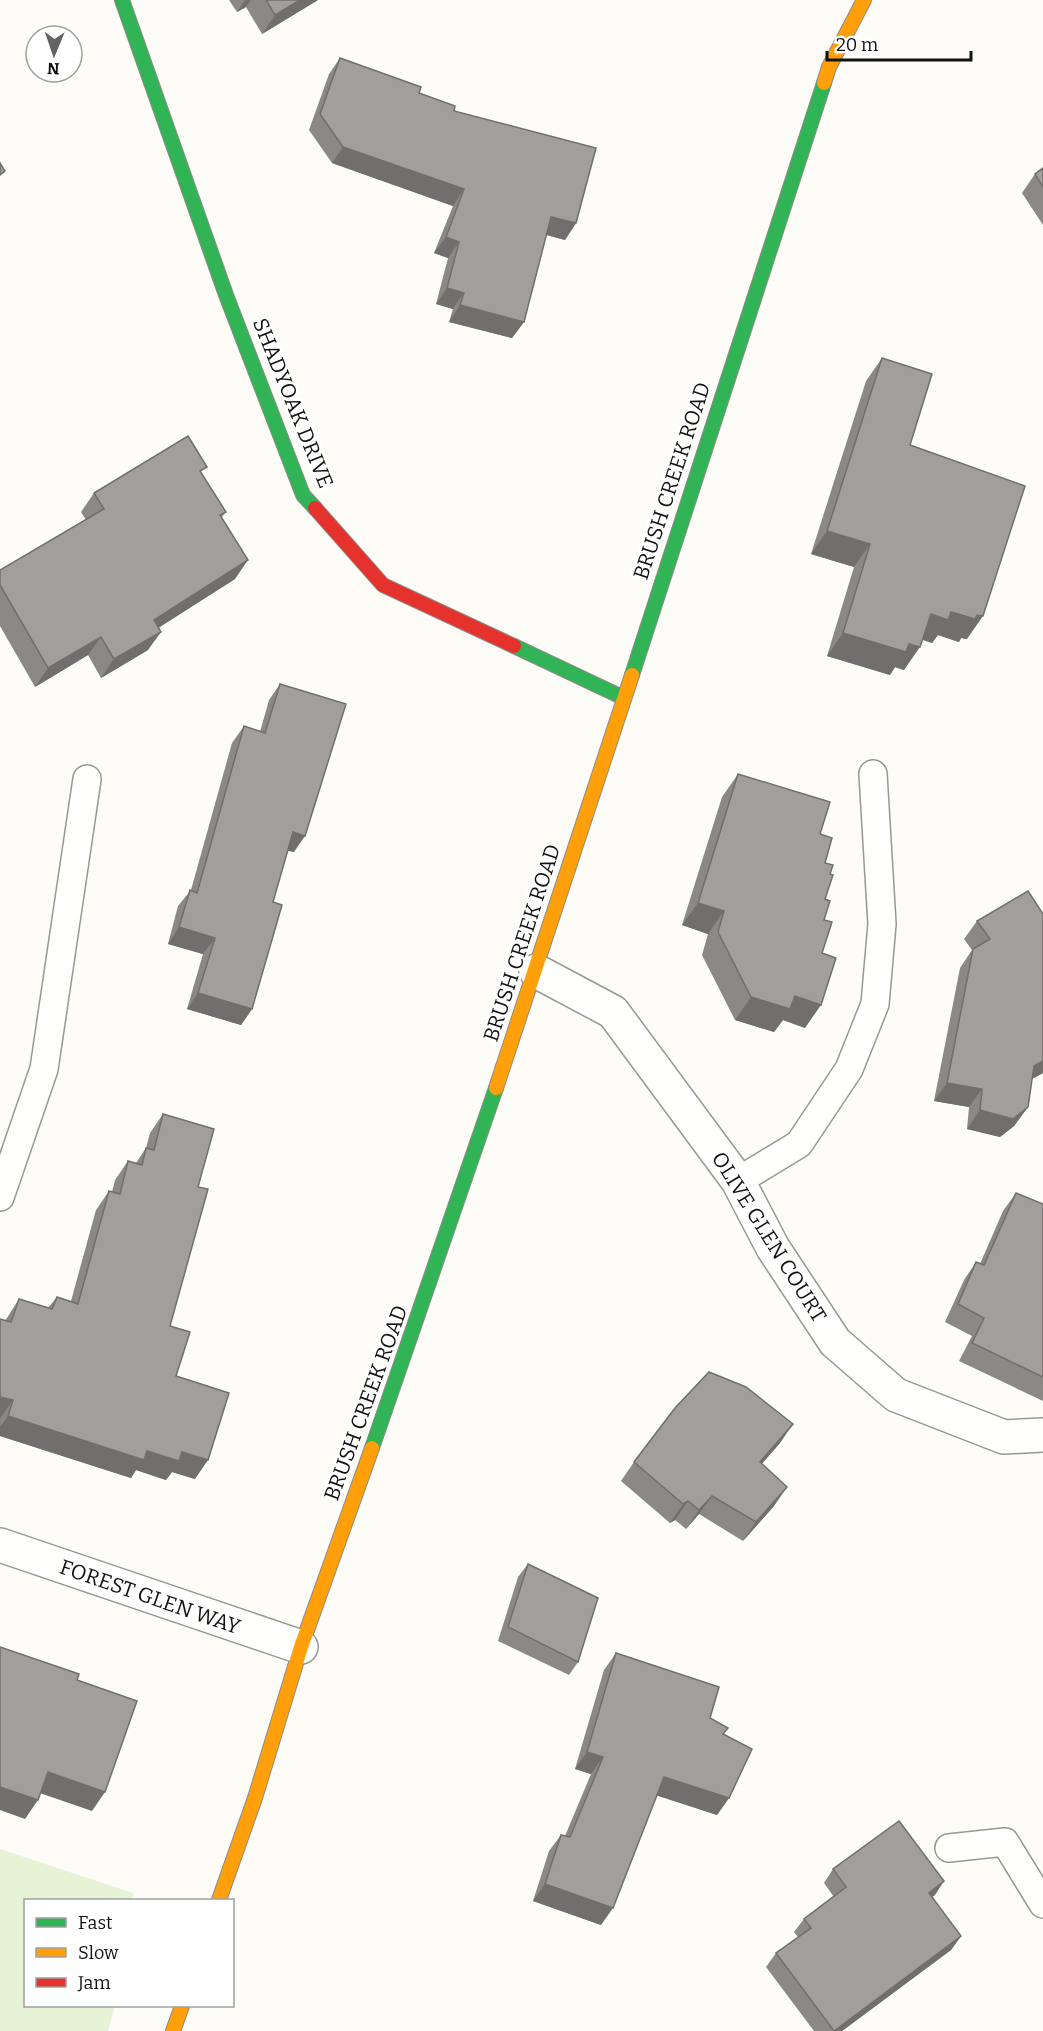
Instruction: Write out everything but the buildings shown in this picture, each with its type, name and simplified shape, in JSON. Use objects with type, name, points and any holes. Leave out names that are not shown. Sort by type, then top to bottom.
[{"type":"street","name":"SHADYOAK DRIVE","points":[[122,0],[226,295],[303,495],[383,585],[624,698]]},
{"type":"street","name":"BRUSH CREEK ROAD","points":[[219,1899],[255,1798],[301,1647],[442,1251],[536,971],[829,67],[864,0]]},
{"type":"street","name":"OLIVE GLEN COURT","points":[[536,971],[613,1012],[738,1180],[773,1248],[835,1342],[896,1395],[1004,1437],[1043,1435]]},
{"type":"street","name":"FOREST GLEN WAY","points":[[0,1545],[301,1647]]},
{"type":"street","points":[[173,2031],[182,2007]]},
{"type":"lane","points":[[738,1180],[799,1144],[849,1070],[875,1004],[882,924],[873,774]]},
{"type":"lane","points":[[0,1197],[44,1069],[87,779]]},
{"type":"lane","points":[[949,1848],[1005,1842],[1043,1904]]},
{"type":"green space","points":[[0,1849],[133,1893],[132,1899],[24,1899],[24,2007],[115,2007],[108,2031],[0,2031]]},
{"type":"traffic: fast","points":[[122,0],[226,295],[303,495],[315,508]]},
{"type":"traffic: fast","points":[[632,675],[824,83]]},
{"type":"traffic: fast","points":[[514,646],[624,698]]},
{"type":"traffic: fast","points":[[372,1448],[496,1088]]},
{"type":"traffic: slow","points":[[824,83],[829,67],[864,0]]},
{"type":"traffic: slow","points":[[496,1088],[632,675]]},
{"type":"traffic: slow","points":[[219,1899],[255,1798],[301,1647],[372,1448]]},
{"type":"traffic: slow","points":[[173,2031],[182,2007]]},
{"type":"traffic: jam","points":[[315,508],[383,585],[514,646]]}]
